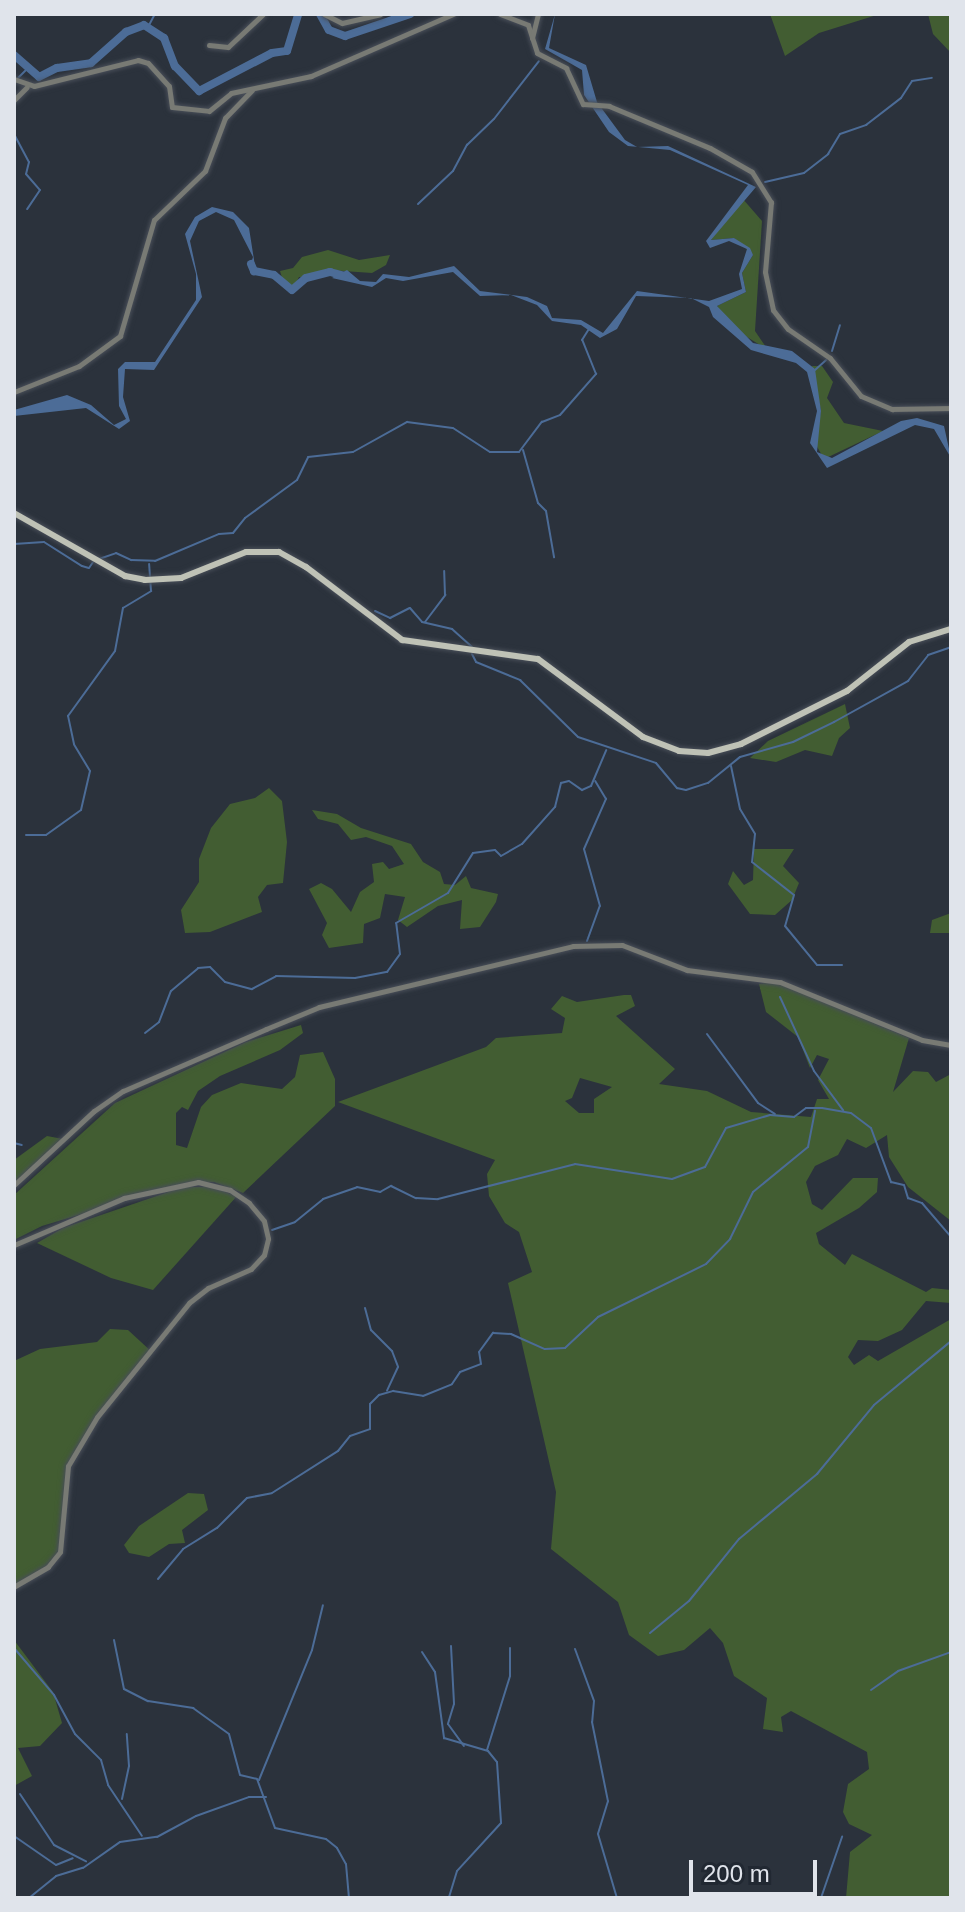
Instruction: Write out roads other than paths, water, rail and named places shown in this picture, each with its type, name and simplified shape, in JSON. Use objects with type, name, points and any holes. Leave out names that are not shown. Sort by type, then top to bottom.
[{"type":"main road","points":[[14,513],[125,576],[145,580],[181,578],[246,552],[279,552],[306,567],[402,640],[538,659],[643,737],[679,751],[708,753],[741,744],[847,691],[909,642],[951,629]]},
{"type":"street","points":[[209,45],[228,47],[263,14]]},
{"type":"street","points":[[324,14],[342,23],[380,14]]},
{"type":"street","points":[[14,100],[27,87],[138,60],[162,77],[169,87],[167,103],[175,109],[209,111],[231,93],[311,76],[453,14]]},
{"type":"street","points":[[500,14],[522,21],[537,53],[566,68],[576,97],[591,106],[599,104],[710,148],[752,172],[771,202],[765,272],[773,310],[788,329],[830,358],[861,396],[892,409],[951,408]]},
{"type":"street","points":[[532,38],[538,14]]},
{"type":"street","points":[[16,81],[27,87]]},
{"type":"street","points":[[14,392],[79,366],[120,336],[156,217],[205,171],[225,118],[257,86]]},
{"type":"street","points":[[14,1185],[94,1111],[123,1091],[256,1033],[319,1007],[573,946],[622,945],[711,975],[780,982],[922,1040],[951,1045]]},
{"type":"street","points":[[14,1245],[124,1198],[198,1182],[230,1190],[249,1203],[264,1221],[268,1239],[264,1255],[251,1269],[208,1288],[189,1303],[97,1417],[68,1466],[60,1552],[48,1567],[14,1587]]},
{"type":"water","points":[[555,14],[549,48],[586,65],[597,102],[625,140],[637,147],[628,146],[609,132],[584,95],[582,70],[545,49]]},
{"type":"water","points":[[668,146],[756,187],[711,240],[734,238],[750,248],[753,255],[742,273],[746,292],[717,306],[753,343],[792,351],[815,369],[821,411],[817,452],[832,458],[901,421],[917,418],[944,426],[951,458],[934,429],[915,425],[827,468],[810,443],[817,411],[807,372],[796,363],[751,350],[713,317],[709,307],[692,299],[709,301],[742,289],[739,274],[747,249],[729,241],[710,248],[706,241],[748,185],[670,150],[638,147]]},
{"type":"water","points":[[212,207],[233,212],[249,228],[255,266],[249,269],[253,257],[234,220],[216,212],[199,221],[190,241],[202,297],[154,370],[125,369],[123,397],[130,421],[119,429],[86,408],[14,416],[14,410],[67,395],[91,405],[114,425],[126,419],[119,406],[118,369],[125,362],[155,362],[196,300],[196,274],[185,234],[195,217]]},
{"type":"water","points":[[454,266],[480,291],[527,297],[547,306],[552,318],[581,320],[603,333],[637,291],[686,298],[636,296],[617,329],[600,338],[581,325],[552,321],[537,305],[511,295],[480,296],[453,272],[403,281],[386,278],[372,287],[332,278],[347,270],[360,281],[376,282],[383,274],[409,277]]},
{"type":"waterway","points":[[148,27],[155,14]]},
{"type":"waterway","points":[[14,55],[39,77],[57,68],[91,63],[126,32],[144,25],[164,38],[175,66],[199,91],[272,53],[287,51],[298,14]]},
{"type":"waterway","points":[[320,14],[329,30],[345,36],[410,14]]},
{"type":"waterway","points":[[418,204],[453,171],[467,145],[494,119],[539,61]]},
{"type":"waterway","points":[[18,78],[30,66]]},
{"type":"waterway","points":[[765,182],[804,173],[828,154],[840,134],[866,125],[901,98],[912,81],[932,78]]},
{"type":"waterway","points":[[14,134],[29,162],[26,174],[40,190],[27,209]]},
{"type":"waterway","points":[[251,264],[254,271],[274,275],[292,290],[306,278],[330,272],[345,276]]},
{"type":"waterway","points":[[832,351],[840,325]]},
{"type":"waterway","points":[[99,559],[116,553],[131,560],[155,561],[219,534],[233,533],[245,518],[297,480],[308,457],[353,452],[407,422],[453,428],[490,452],[519,452],[542,422],[560,415],[596,374],[582,340],[589,329]]},
{"type":"waterway","points":[[815,370],[826,360]]},
{"type":"waterway","points":[[523,450],[538,503],[546,511],[554,557]]},
{"type":"waterway","points":[[14,544],[44,542],[82,566],[89,568],[93,562]]},
{"type":"waterway","points":[[26,835],[46,835],[81,810],[90,771],[74,744],[68,716],[115,651],[123,608],[151,591],[149,564]]},
{"type":"waterway","points":[[425,622],[445,595],[444,571]]},
{"type":"waterway","points":[[375,611],[390,618],[410,608],[422,622],[452,629],[472,647]]},
{"type":"waterway","points":[[472,654],[476,662],[520,680],[578,737],[656,763],[677,788],[686,790],[708,783],[740,757],[793,742],[834,722],[908,681],[928,655],[951,647]]},
{"type":"waterway","points":[[145,1033],[159,1022],[171,991],[198,968],[210,967],[225,982],[252,989],[276,976],[355,978],[387,972],[400,954],[396,923],[448,893],[473,853],[495,850],[501,856],[522,844],[555,807],[561,783],[569,781],[582,790],[591,786],[606,750]]},
{"type":"waterway","points":[[731,766],[740,809],[755,834],[752,862],[794,895],[785,926],[817,965],[842,965]]},
{"type":"waterway","points":[[587,941],[600,906],[584,849],[606,799],[595,781]]},
{"type":"waterway","points":[[780,997],[814,1071],[843,1110]]},
{"type":"waterway","points":[[707,1034],[758,1103],[775,1114]]},
{"type":"waterway","points":[[272,1230],[295,1222],[323,1199],[357,1187],[380,1192],[391,1186],[416,1198],[438,1199],[575,1164],[672,1179],[705,1167],[726,1128],[770,1115],[794,1117],[806,1108],[822,1108],[851,1113],[871,1128],[891,1182],[904,1185],[908,1198],[922,1203],[951,1237]]},
{"type":"waterway","points":[[158,1579],[183,1549],[217,1528],[247,1498],[272,1493],[338,1451],[350,1436],[370,1429],[370,1404],[379,1395],[393,1391],[423,1396],[452,1384],[460,1372],[481,1364],[479,1352],[493,1333],[511,1334],[545,1349],[565,1348],[598,1317],[706,1264],[730,1239],[753,1192],[808,1147],[815,1111]]},
{"type":"waterway","points":[[14,1143],[22,1145]]},
{"type":"waterway","points":[[365,1308],[371,1330],[392,1351],[398,1367],[387,1391]]},
{"type":"waterway","points":[[650,1633],[689,1601],[739,1539],[817,1474],[874,1405],[951,1341]]},
{"type":"waterway","points":[[259,1780],[312,1650],[323,1605]]},
{"type":"waterway","points":[[114,1640],[124,1689],[148,1701],[193,1708],[229,1734],[240,1775],[257,1779],[275,1828],[326,1839],[337,1848],[346,1864],[349,1898]]},
{"type":"waterway","points":[[451,1646],[454,1704],[448,1724],[464,1746]]},
{"type":"waterway","points":[[14,1648],[54,1695],[75,1734],[101,1760],[108,1785],[142,1836]]},
{"type":"waterway","points":[[487,1750],[510,1676],[510,1648]]},
{"type":"waterway","points":[[575,1649],[594,1701],[592,1722],[608,1801],[598,1834],[617,1898]]},
{"type":"waterway","points":[[422,1652],[435,1672],[444,1738],[488,1751],[497,1762],[501,1823],[457,1871],[449,1898]]},
{"type":"waterway","points":[[871,1690],[898,1671],[951,1652]]},
{"type":"waterway","points":[[122,1799],[129,1766],[127,1734]]},
{"type":"waterway","points":[[20,1794],[54,1845],[86,1861]]},
{"type":"waterway","points":[[29,1898],[56,1876],[83,1868],[120,1842],[157,1837],[196,1816],[249,1797],[266,1797]]},
{"type":"waterway","points":[[14,1836],[56,1865],[73,1858]]},
{"type":"waterway","points":[[821,1898],[842,1837]]}]
